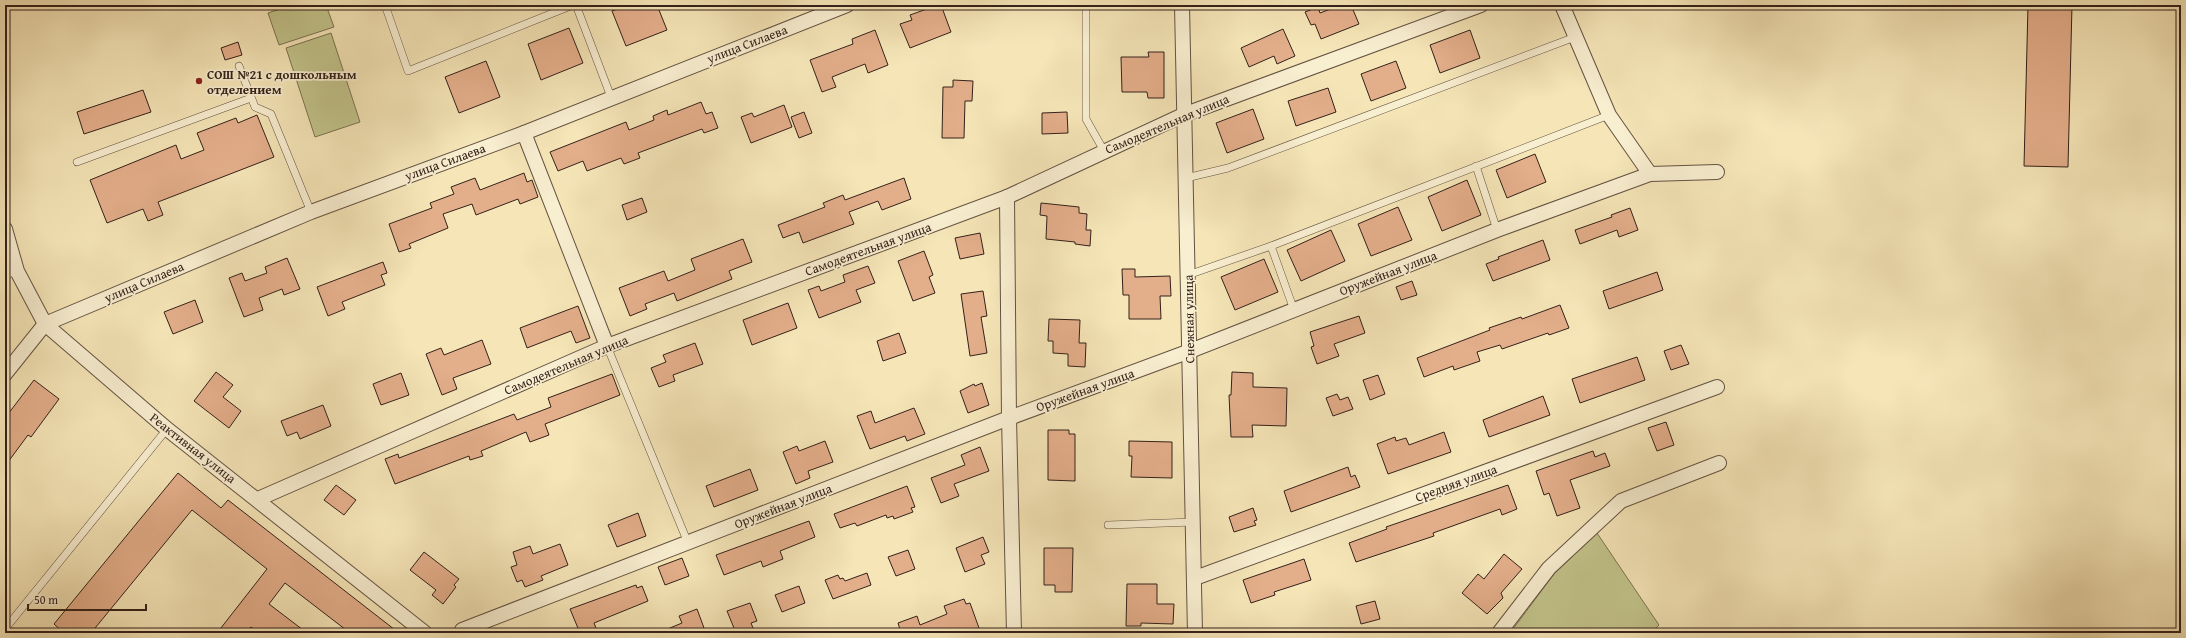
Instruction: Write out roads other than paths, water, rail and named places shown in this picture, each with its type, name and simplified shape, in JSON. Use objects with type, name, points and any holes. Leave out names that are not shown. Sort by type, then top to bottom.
[{"type":"street","name":"улица Силаева","points":[[45,324],[311,212],[524,133],[611,97],[847,5]]},
{"type":"street","name":"Снежная улица","points":[[1182,5],[1183,115],[1186,178],[1194,522],[1195,633]]},
{"type":"street","name":"Самодеятельная улица","points":[[258,499],[607,346],[1007,197],[1183,115],[1481,5]]},
{"type":"street","points":[[1562,5],[1609,115],[1650,174]]},
{"type":"street","points":[[524,133],[607,346]]},
{"type":"street","name":"Оружейная улица","points":[[461,633],[462,630],[469,627],[1009,418],[1190,351],[1497,230],[1650,174],[1717,172]]},
{"type":"street","points":[[1007,197],[1009,418],[1014,633]]},
{"type":"street","name":"Реактивная улица","points":[[5,229],[11,273],[45,324],[167,428],[258,499],[424,633]]},
{"type":"street","points":[[5,374],[45,324]]},
{"type":"street","name":"Средняя улица","points":[[1195,578],[1717,387]]},
{"type":"street","points":[[1499,633],[1549,568],[1620,501],[1719,462]]},
{"type":"lane","points":[[385,5],[408,71],[575,5],[611,97]]},
{"type":"lane","points":[[1086,5],[1086,119],[1104,151]]},
{"type":"lane","points":[[1186,178],[1228,168],[1575,37]]},
{"type":"lane","points":[[239,66],[255,107],[272,114],[311,212]]},
{"type":"lane","points":[[78,162],[251,98]]},
{"type":"lane","points":[[1188,275],[1271,246],[1609,115]]},
{"type":"lane","points":[[1476,166],[1497,230]]},
{"type":"lane","points":[[1271,246],[1294,310]]},
{"type":"lane","points":[[607,346],[688,543]]},
{"type":"lane","points":[[5,629],[167,428]]},
{"type":"lane","points":[[1108,525],[1194,522]]},
{"type":"place","name":"СОШ №21 с дошкольным отделением","points":[[199,81]]}]
